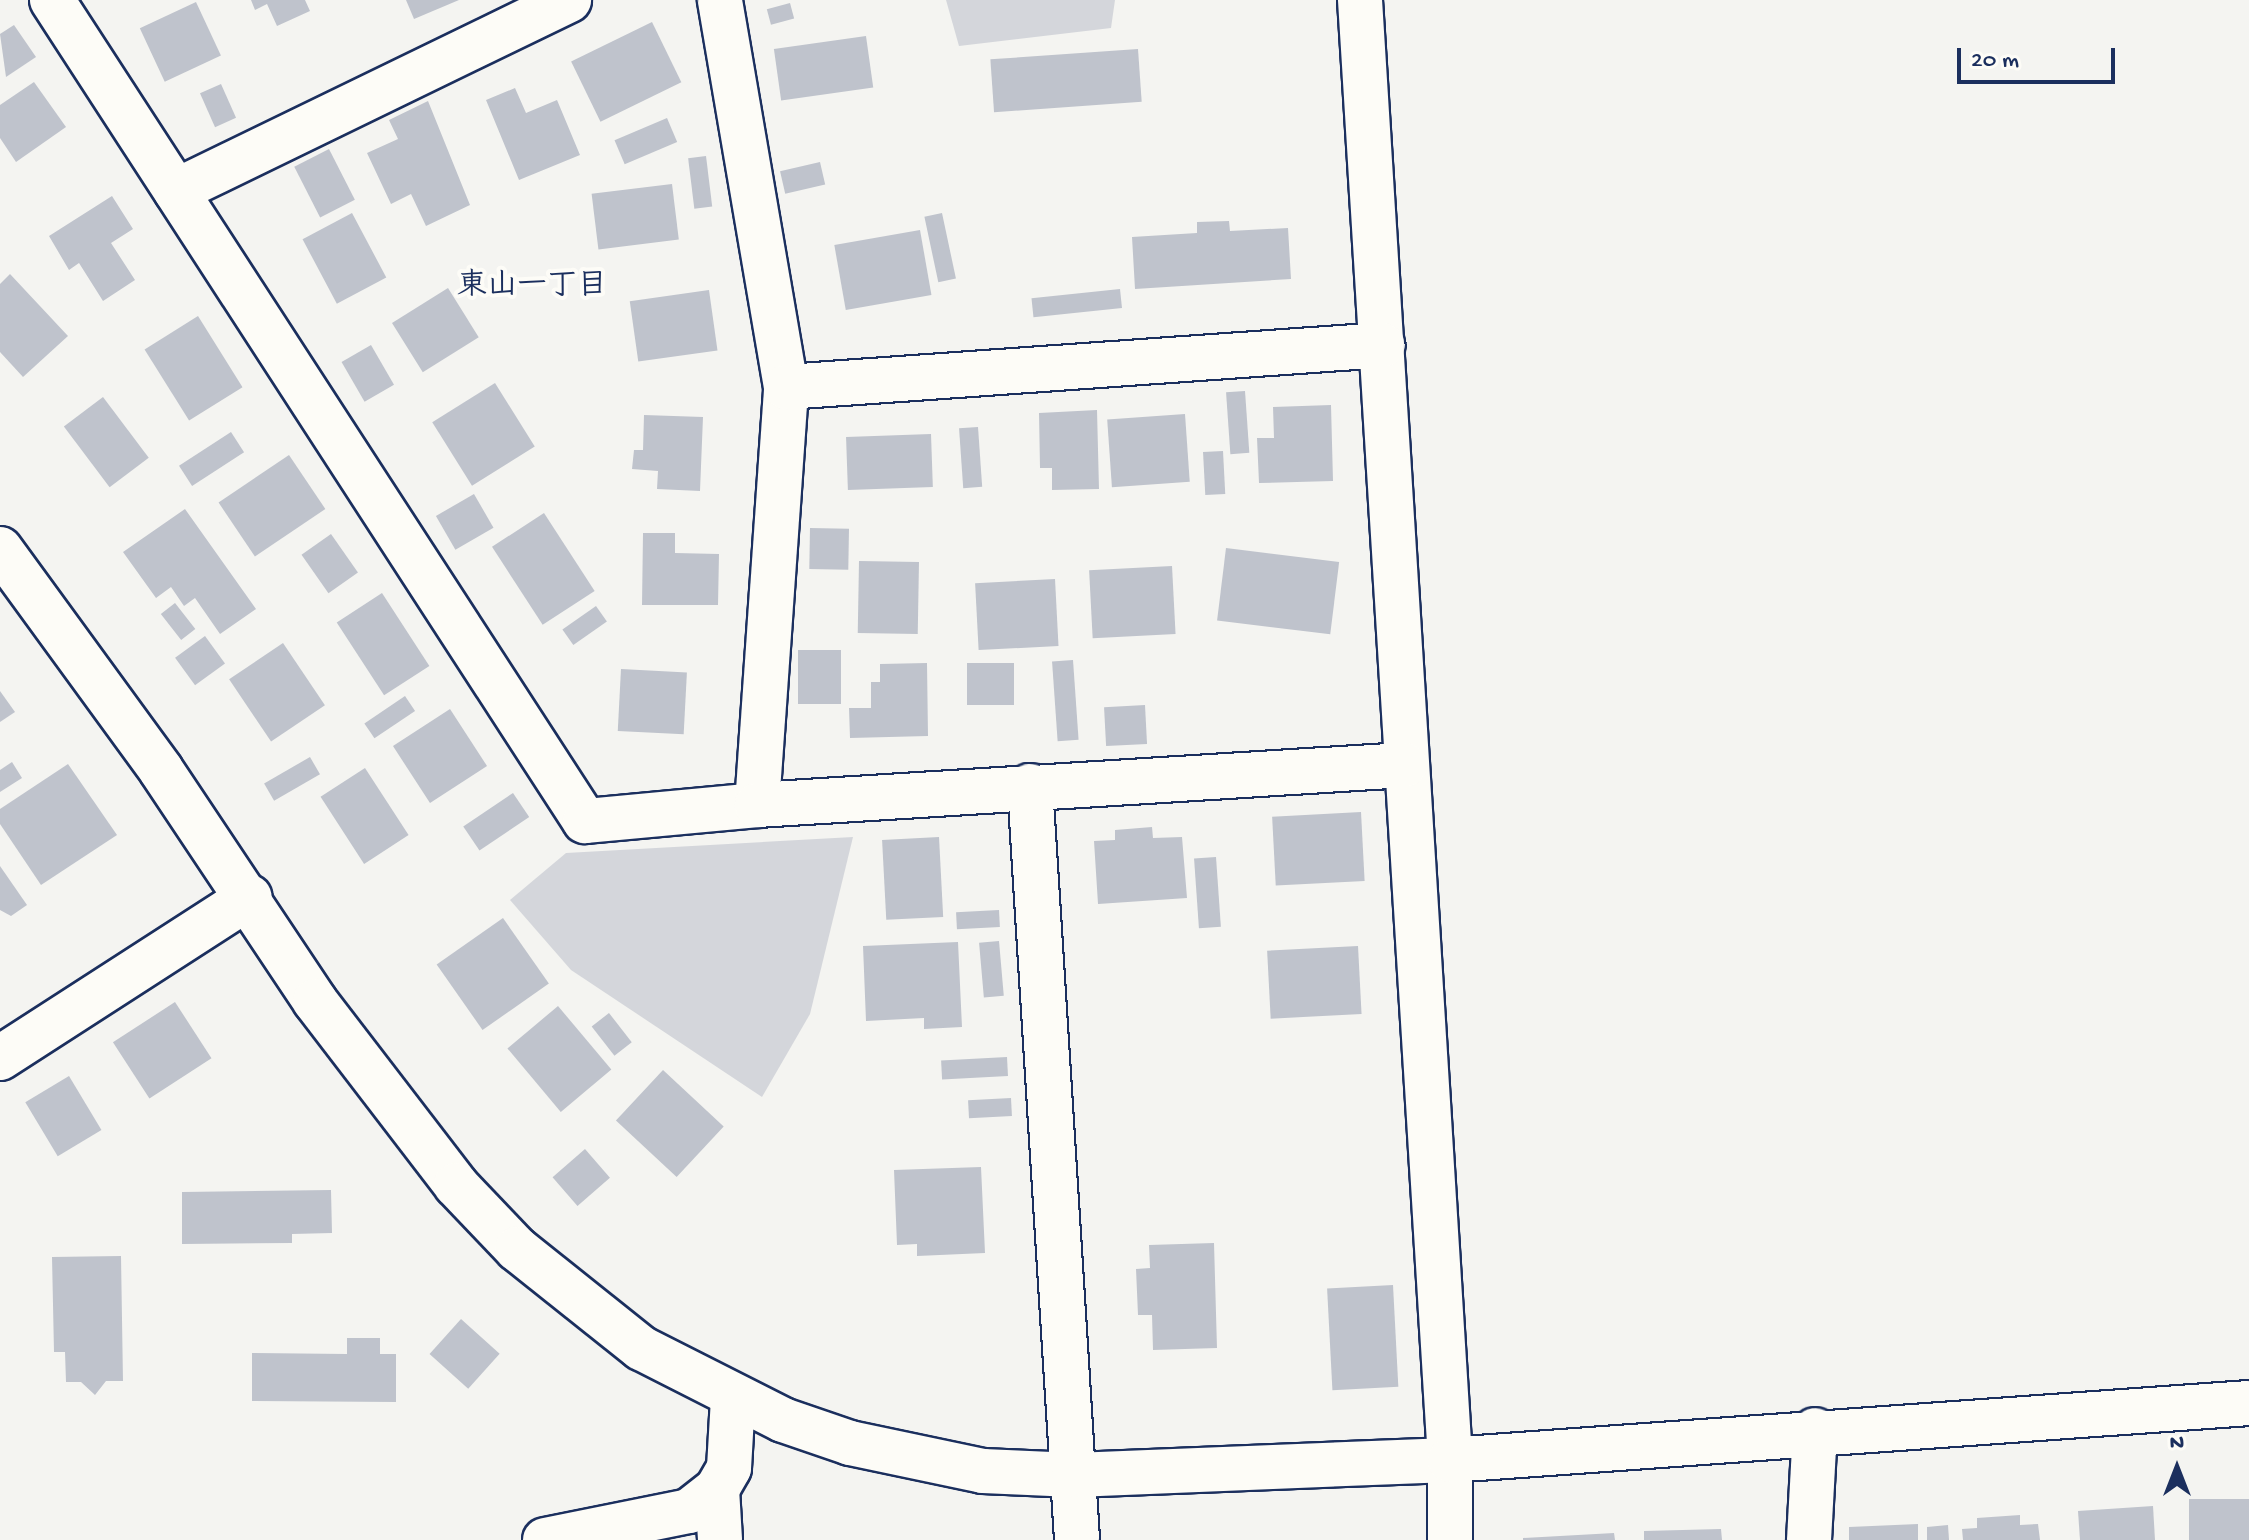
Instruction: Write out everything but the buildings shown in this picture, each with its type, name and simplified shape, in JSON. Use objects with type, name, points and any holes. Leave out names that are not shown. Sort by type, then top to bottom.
[{"type":"street","points":[[52,0],[585,821],[757,805],[1030,786],[1405,765]]},
{"type":"street","points":[[176,191],[569,0]]},
{"type":"street","points":[[720,0],[786,387],[757,805]]},
{"type":"street","points":[[1360,0],[1450,1460],[1450,1540]]},
{"type":"street","points":[[786,387],[1383,345]]},
{"type":"street","points":[[0,549],[250,897],[315,1001],[456,1185],[517,1249],[641,1348],[733,1398],[863,1446],[983,1471],[1074,1475],[1450,1460],[1815,1430],[2249,1403]]},
{"type":"street","points":[[1030,786],[1077,1540]]},
{"type":"street","points":[[0,1058],[250,897]]},
{"type":"street","points":[[545,1540],[689,1511],[717,1489],[729,1468],[733,1398]]},
{"type":"street","points":[[1809,1540],[1815,1430]]},
{"type":"street","points":[[717,1489],[720,1540]]},
{"type":"shaded area","points":[[946,0],[1115,0],[1111,28],[959,46]]},
{"type":"shaded area","points":[[853,837],[810,1014],[762,1097],[571,970],[510,900],[566,853]]},
{"type":"district","name":"東山一丁目","points":[[532,288]]}]
